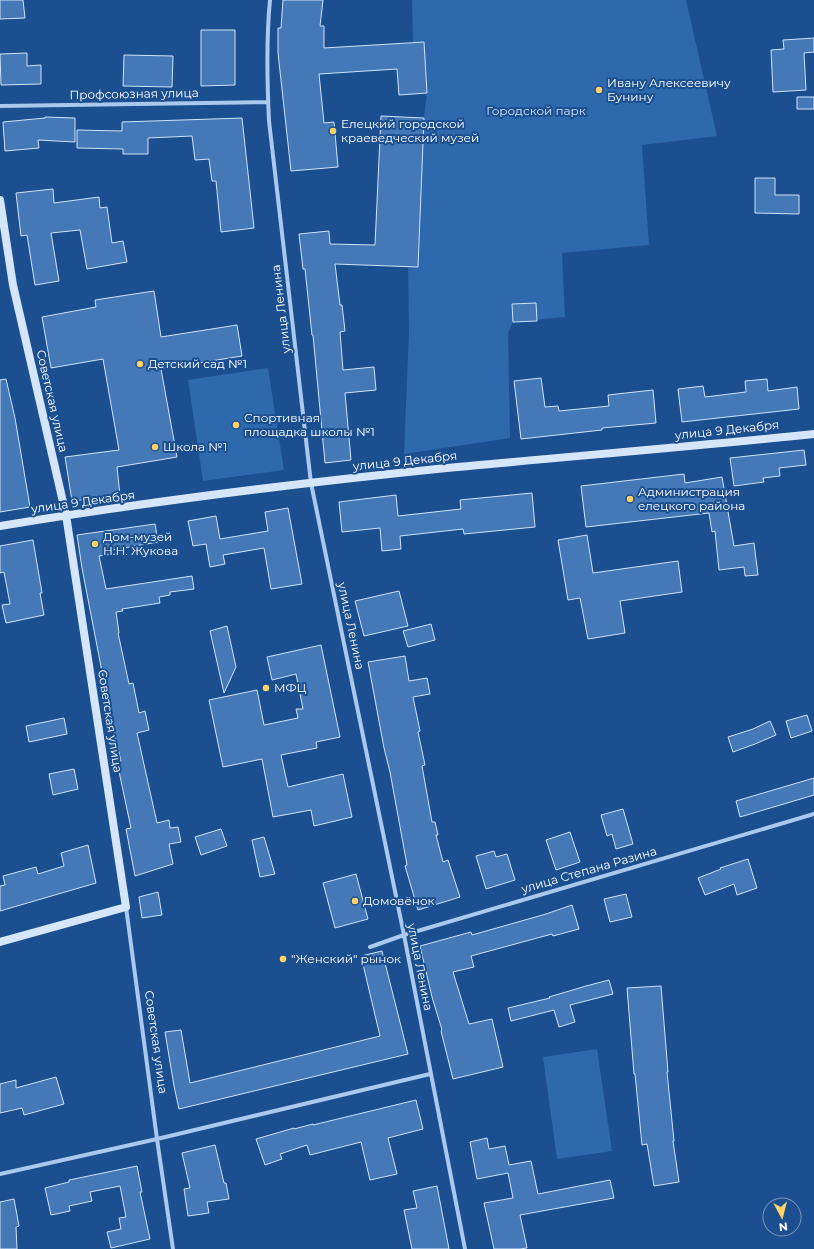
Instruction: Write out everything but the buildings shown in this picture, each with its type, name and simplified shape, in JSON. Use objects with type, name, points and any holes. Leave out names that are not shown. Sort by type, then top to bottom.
[{"type":"street","name":"улица Ленина","points":[[270,0],[267,24],[269,121],[311,483],[404,935],[465,1249]]},
{"type":"street","name":"Профсоюзная улица","points":[[0,106],[268,102]]},
{"type":"street","name":"Советская улица","points":[[0,200],[13,285],[66,516],[126,907],[173,1249]]},
{"type":"street","name":"улица 9 Декабря","points":[[0,526],[311,483],[438,469],[814,434]]},
{"type":"street","name":"улица Степана Разина","points":[[370,947],[404,935],[814,814]]},
{"type":"street","points":[[0,942],[126,907]]},
{"type":"street","points":[[0,1174],[157,1139],[430,1074]]},
{"type":"green space","name":"Городской парк","points":[[412,0],[686,0],[717,136],[642,145],[649,245],[562,253],[565,317],[513,322],[508,333],[510,438],[404,454],[409,332],[408,267],[418,267],[424,118],[427,93],[424,42],[413,42]]},
{"type":"green space","name":"Спортивная площадка школы №1","points":[[268,368],[284,470],[203,481],[188,380]]},
{"type":"green space","points":[[597,1049],[612,1151],[557,1159],[543,1057]]},
{"type":"place","name":"Ивану Алексеевичу Бунину","points":[[599,90]]},
{"type":"place","name":"Елецкий городской краеведческий музей","points":[[333,131]]},
{"type":"place","name":"Детский сад №1","points":[[140,364]]},
{"type":"place","name":"Спортивная площадка школы №1","points":[[236,425]]},
{"type":"place","name":"Школа №1","points":[[155,447]]},
{"type":"place","name":"Администрация елецкого района","points":[[630,499]]},
{"type":"place","name":"Дом-музей Н.Н. Жукова","points":[[95,544]]},
{"type":"place","name":"МФЦ","points":[[266,688]]},
{"type":"place","name":"Домовёнок","points":[[355,901]]},
{"type":"place","name":"\"Женский\" рынок","points":[[283,959]]}]
